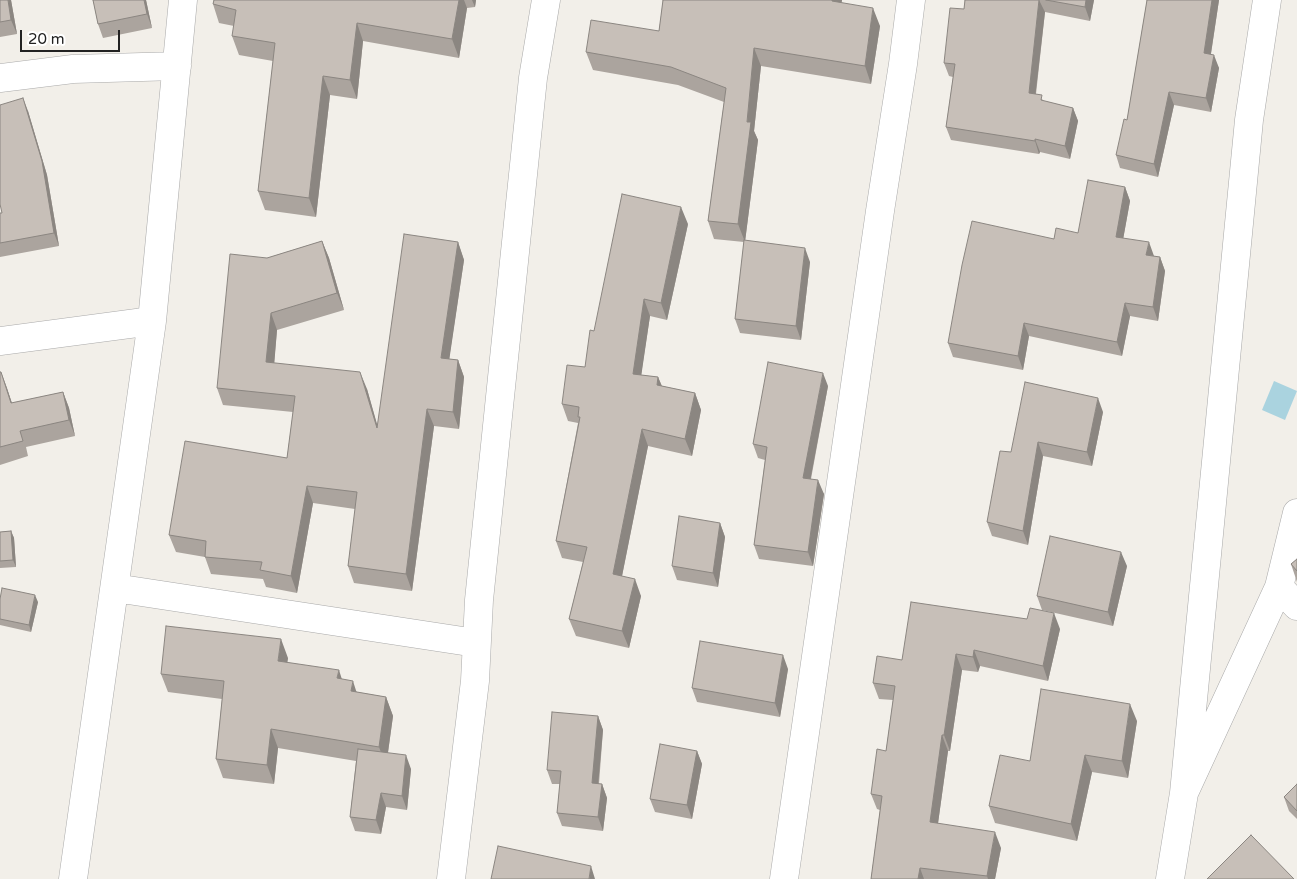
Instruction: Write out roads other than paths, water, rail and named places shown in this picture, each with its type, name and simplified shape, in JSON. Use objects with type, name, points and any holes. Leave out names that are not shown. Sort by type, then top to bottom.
[{"type":"street","points":[[73,879],[152,321],[182,0]]},
{"type":"street","points":[[451,879],[475,681],[479,600],[533,78],[546,0]]},
{"type":"street","points":[[784,879],[911,0]]},
{"type":"street","points":[[1170,879],[1184,793],[1249,120],[1268,0]]},
{"type":"street","points":[[0,78],[73,69],[177,66]]},
{"type":"street","points":[[0,341],[152,321]]},
{"type":"street","points":[[1184,793],[1288,596],[1297,513]]},
{"type":"street","points":[[115,588],[476,643]]},
{"type":"water","points":[[1274,381],[1297,391],[1285,420],[1262,410]]}]
